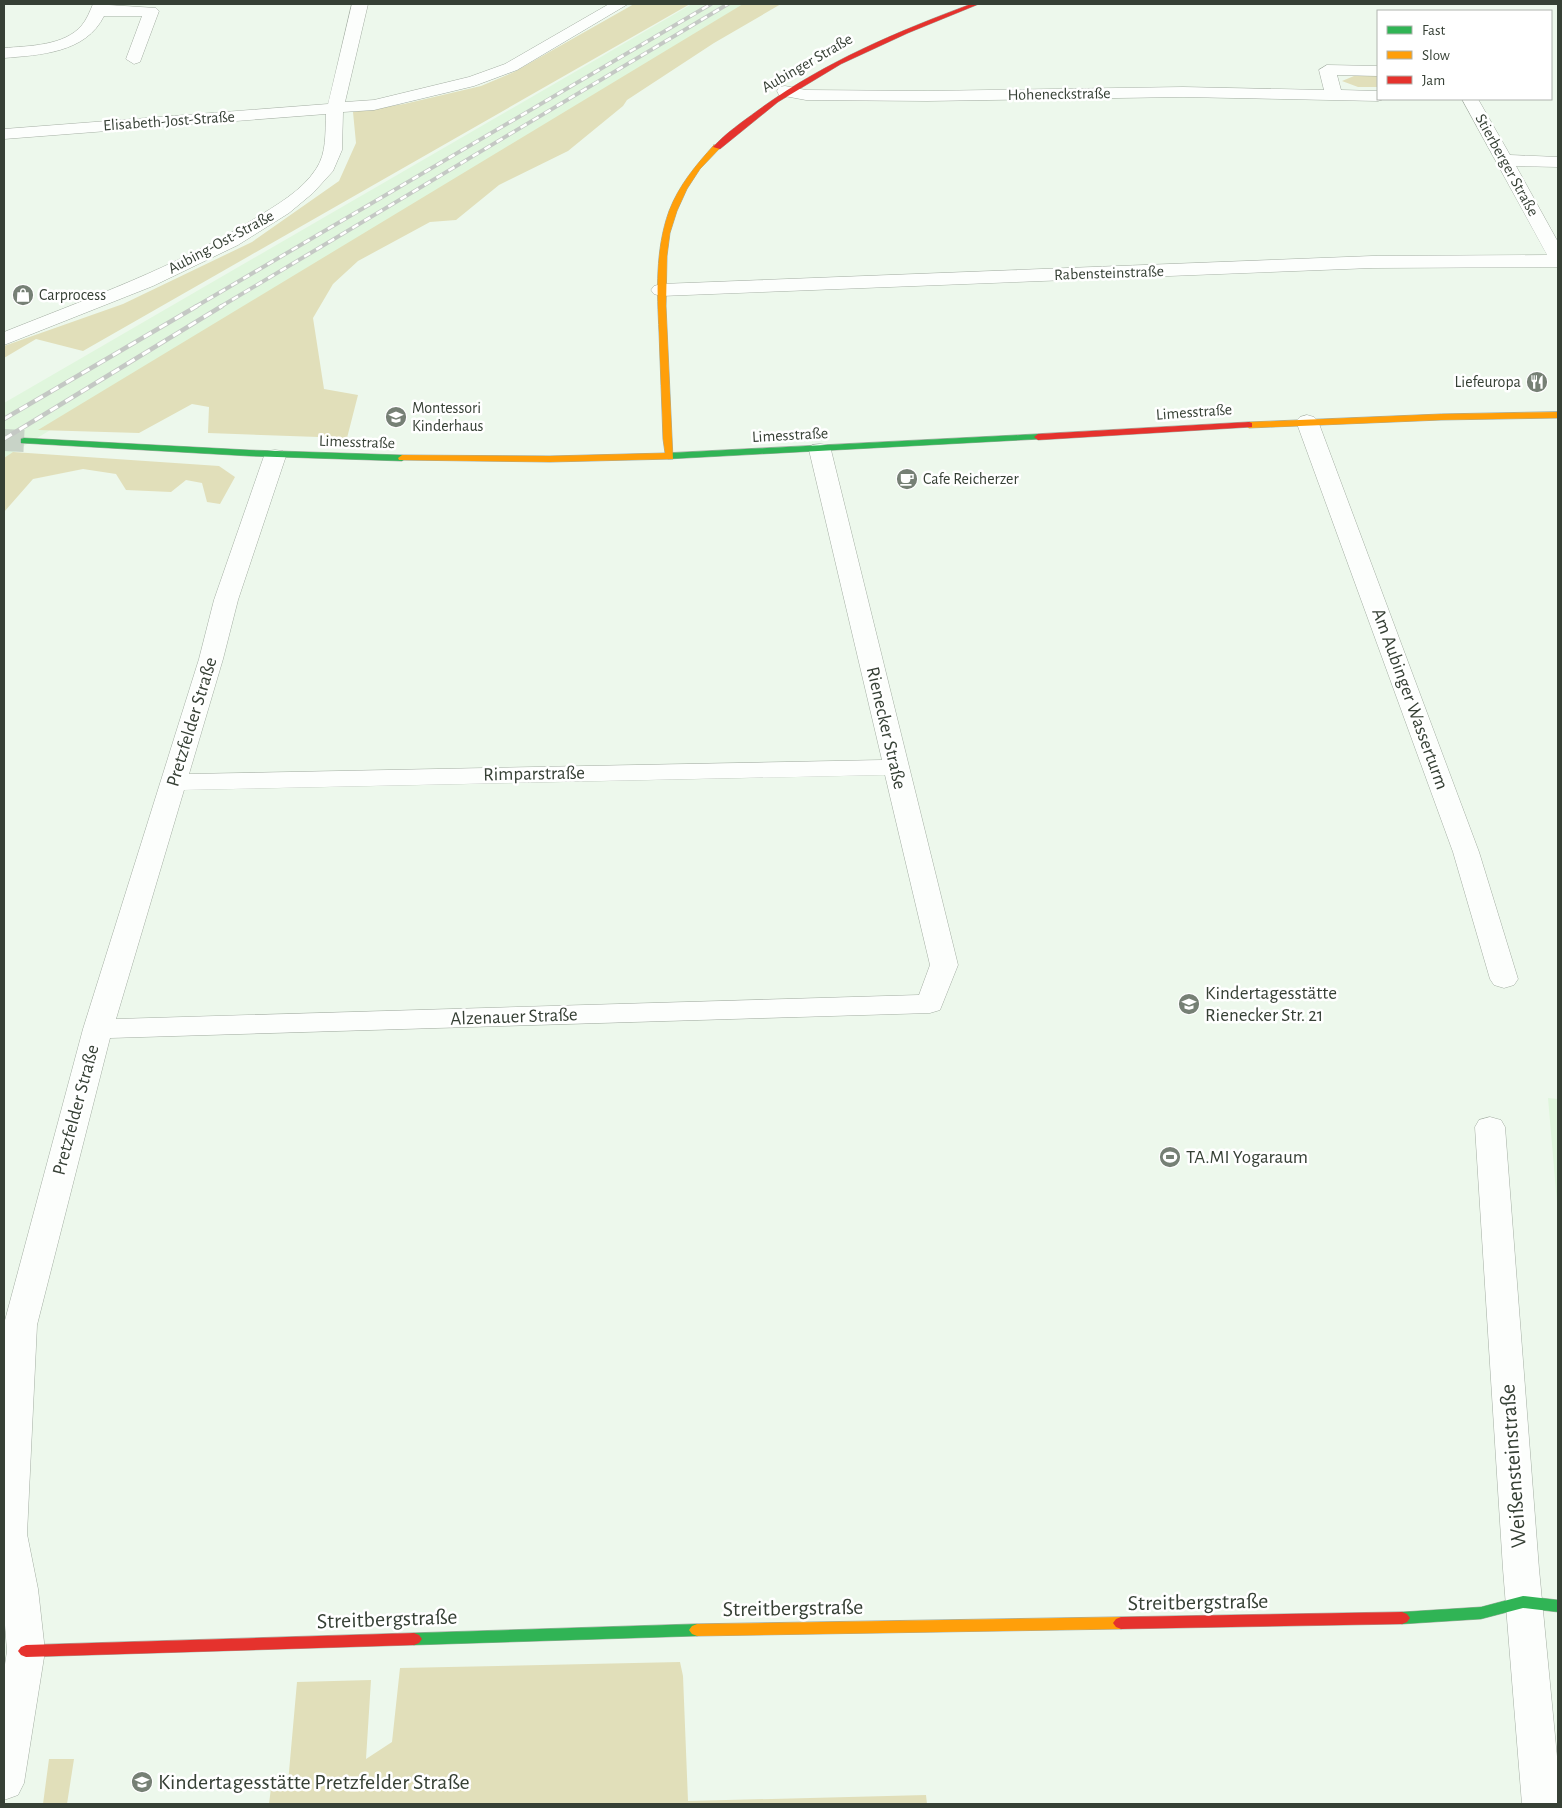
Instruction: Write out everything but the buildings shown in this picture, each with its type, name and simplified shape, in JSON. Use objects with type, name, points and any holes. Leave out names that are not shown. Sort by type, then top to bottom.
[{"type":"main road","name":"Aubinger Straße","points":[[670,457],[666,439],[661,290],[662,249],[674,208],[693,173],[748,118],[785,91],[865,48],[976,4]]},
{"type":"main road","name":"Limesstraße","points":[[24,442],[275,456],[472,461],[670,457],[820,450],[1307,421],[1558,415]]},
{"type":"main road","name":"Streitbergstraße","points":[[26,1651],[695,1630],[1390,1619],[1481,1613],[1523,1602],[1558,1606]]},
{"type":"street","name":"Aubing-Ost-Straße","points":[[4,339],[146,282],[231,241],[283,209],[324,171],[333,150],[335,108],[360,4]]},
{"type":"street","name":"Elisabeth-Jost-Straße","points":[[4,134],[374,105],[474,81],[511,67],[620,4]]},
{"type":"street","points":[[4,53],[34,50],[73,39],[87,30],[100,8],[151,11],[134,59]]},
{"type":"street","points":[[1334,96],[1327,70],[1377,71]]},
{"type":"street","name":"Hoheneckstraße","points":[[785,91],[806,95],[926,96],[1183,92],[1377,96]]},
{"type":"street","name":"Stierberger Straße","points":[[1471,100],[1506,160],[1558,259]]},
{"type":"street","points":[[1506,160],[1558,162]]},
{"type":"street","name":"Rabensteinstraße","points":[[661,290],[1372,262],[1558,259]]},
{"type":"street","name":"Am Aubinger Wasserturm","points":[[1307,421],[1463,843],[1504,979]]},
{"type":"street","name":"Rienecker Straße","points":[[820,450],[944,965],[930,1004]]},
{"type":"street","name":"Pretzfelder Straße","points":[[4,1784],[26,1651],[12,1590],[9,1534],[20,1325],[98,1029],[211,659],[226,600],[270,466],[275,456]]},
{"type":"street","name":"Rimparstraße","points":[[173,782],[895,767]]},
{"type":"street","name":"Alzenauer Straße","points":[[98,1029],[930,1004]]},
{"type":"street","name":"Weißensteinstraße","points":[[1490,1127],[1523,1602],[1542,1804]]},
{"type":"shaded area","points":[[634,4],[690,4],[83,351],[36,339],[4,358],[4,346],[123,304],[252,242],[339,181],[356,143],[353,112],[404,104],[481,86],[514,72]]},
{"type":"shaded area","points":[[692,4],[755,4],[4,458],[4,403]]},
{"type":"shaded area","points":[[743,4],[781,4],[714,43],[627,100],[623,106],[568,151],[499,185],[456,220],[430,222],[358,261],[333,284],[313,318],[324,389],[358,395],[347,438],[208,433],[209,407],[192,404],[139,433],[38,430]]},
{"type":"shaded area","points":[[1354,76],[1377,76],[1377,87],[1358,87],[1342,81]]},
{"type":"shaded area","points":[[13,452],[219,466],[235,477],[220,504],[207,502],[202,483],[186,480],[171,492],[126,490],[116,474],[83,469],[33,479],[4,512],[4,458]]},
{"type":"shaded area","points":[[1548,1098],[1558,1099],[1558,1214]]},
{"type":"shaded area","points":[[680,1662],[683,1676],[688,1801],[926,1795],[927,1804],[269,1804],[271,1788],[288,1783],[297,1682],[371,1680],[366,1759],[392,1742],[400,1668]]},
{"type":"shaded area","points":[[49,1759],[74,1759],[67,1804],[43,1804]]},
{"type":"tunnel","points":[[4,440],[24,441]]},
{"type":"railway","points":[[195,307],[711,4]]},
{"type":"railway","points":[[220,307],[728,4]]},
{"type":"railway","points":[[4,419],[197,306]]},
{"type":"railway","points":[[4,439],[222,306]]},
{"type":"traffic: fast","points":[[668,456],[1038,437]]},
{"type":"traffic: fast","points":[[24,441],[249,453],[402,458]]},
{"type":"traffic: fast","points":[[1402,1618],[1481,1613],[1523,1602],[1558,1606]]},
{"type":"traffic: fast","points":[[414,1639],[697,1630]]},
{"type":"traffic: slow","points":[[670,457],[667,439],[661,280],[666,233],[683,189],[698,168],[717,147]]},
{"type":"traffic: slow","points":[[1249,425],[1441,417],[1558,415]]},
{"type":"traffic: slow","points":[[402,458],[550,459],[668,456]]},
{"type":"traffic: slow","points":[[697,1630],[1121,1623]]},
{"type":"traffic: jam","points":[[717,147],[776,100],[839,63],[906,31],[976,4]]},
{"type":"traffic: jam","points":[[1038,437],[1249,425]]},
{"type":"traffic: jam","points":[[1121,1623],[1402,1618]]},
{"type":"traffic: jam","points":[[26,1651],[414,1639]]},
{"type":"place","name":"Carprocess","points":[[23,295]]},
{"type":"place","name":"Liefeuropa","points":[[1537,382]]},
{"type":"place","name":"Montessori Kinderhaus","points":[[396,417]]},
{"type":"place","name":"Cafe Reicherzer","points":[[907,479]]},
{"type":"place","name":"Kindertagesstätte Rienecker Str. 21","points":[[1189,1004]]},
{"type":"place","name":"TA.MI Yogaraum","points":[[1170,1157]]},
{"type":"place","name":"Kindertagesstätte Pretzfelder Straße","points":[[142,1782]]}]
